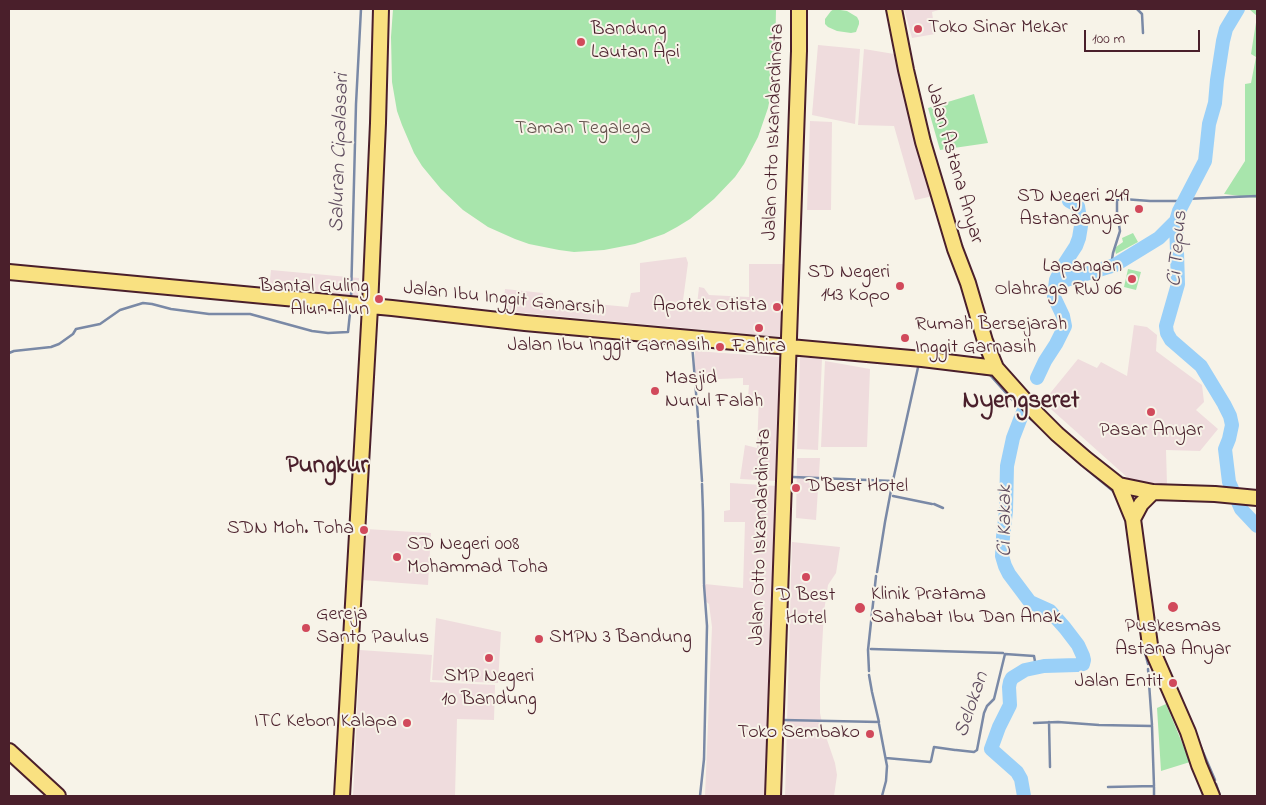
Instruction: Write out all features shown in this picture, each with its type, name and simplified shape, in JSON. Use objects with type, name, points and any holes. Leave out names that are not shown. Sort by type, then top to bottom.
[{"type":"main road","points":[[342,796],[370,307],[381,9]]},
{"type":"main road","name":"Jalan Otto Iskandardinata","points":[[773,796],[799,9]]},
{"type":"main road","name":"Jalan Astana Anyar","points":[[894,9],[923,142],[985,341],[996,368],[1037,414],[1086,459],[1119,485],[1133,519],[1150,645],[1188,732],[1212,796]]},
{"type":"main road","name":"Jalan Ibu Inggit Ganarsih","points":[[9,272],[922,359],[996,368]]},
{"type":"main road","points":[[1119,485],[1153,492],[1257,498]]},
{"type":"main road","points":[[1133,519],[1141,504],[1153,492]]},
{"type":"main road","points":[[9,750],[58,796]]},
{"type":"shaded area","points":[[904,9],[942,9],[932,12],[935,34],[912,38]]},
{"type":"shaded area","points":[[818,45],[860,49],[855,124],[812,115]]},
{"type":"shaded area","points":[[864,49],[894,54],[933,196],[915,200],[894,126],[858,125]]},
{"type":"shaded area","points":[[810,121],[832,122],[831,210],[807,210]]},
{"type":"shaded area","points":[[686,257],[688,263],[682,308],[693,310],[694,305],[697,305],[699,287],[704,288],[709,295],[749,297],[749,264],[784,264],[781,337],[503,311],[505,289],[543,293],[543,299],[628,307],[631,293],[640,292],[640,263]]},
{"type":"shaded area","points":[[271,270],[359,278],[358,296],[269,289]]},
{"type":"shaded area","points":[[1134,325],[1147,327],[1157,335],[1156,351],[1202,385],[1204,402],[1196,410],[1218,429],[1200,451],[1166,450],[1167,485],[1150,484],[1128,478],[1043,402],[1078,359],[1097,368],[1101,362],[1127,376]]},
{"type":"shaded area","points":[[695,351],[780,357],[777,481],[740,479],[745,445],[757,448],[759,397],[748,397],[749,385],[743,385],[743,378],[695,380]]},
{"type":"shaded area","points":[[800,357],[822,359],[818,450],[797,449]]},
{"type":"shaded area","points":[[825,361],[870,369],[867,447],[821,447]]},
{"type":"shaded area","points":[[797,458],[820,458],[816,520],[796,518]]},
{"type":"shaded area","points":[[730,483],[778,486],[768,796],[705,796],[712,627],[709,604],[704,600],[705,584],[743,588],[745,522],[724,522],[724,511],[730,510]]},
{"type":"shaded area","name":"SD Negeri 008 Mohammad Toha","points":[[366,529],[431,533],[428,585],[362,580]]},
{"type":"shaded area","points":[[792,542],[840,547],[836,573],[828,585],[824,611],[820,683],[820,713],[837,775],[834,796],[785,796]]},
{"type":"shaded area","points":[[436,618],[501,632],[498,683],[432,680]]},
{"type":"shaded area","name":"ITC Kebon Kalapa","points":[[360,650],[432,655],[430,682],[495,685],[494,720],[457,719],[455,796],[353,796]]},
{"type":"green space","name":"Taman Tegalega","points":[[393,9],[776,9],[775,62],[768,108],[758,137],[735,177],[714,199],[677,227],[664,234],[635,244],[604,250],[574,252],[529,244],[488,227],[463,210],[441,189],[414,153],[397,111],[392,82],[391,37]]},
{"type":"green space","points":[[834,9],[847,11],[857,17],[859,24],[856,32],[837,31],[825,24],[825,19]]},
{"type":"green space","points":[[1249,9],[1257,9],[1257,16]]},
{"type":"green space","points":[[1257,16],[1257,198],[1224,194],[1245,161],[1245,84],[1251,83],[1256,57],[1251,54]]},
{"type":"green space","points":[[974,94],[988,143],[940,150],[928,108]]},
{"type":"green space","points":[[1133,233],[1138,242],[1116,254],[1116,247],[1123,242],[1122,238]]},
{"type":"green space","name":"Lapangan Olahraga RW 06","points":[[1128,269],[1141,272],[1136,290],[1124,287]]},
{"type":"green space","points":[[1166,704],[1190,762],[1161,771],[1157,708]]},
{"type":"waterway","name":"Saluran Cipalasari","points":[[351,299],[356,104],[361,9]]},
{"type":"waterway","name":"Selokan","points":[[1137,9],[1142,14],[1143,33]]},
{"type":"waterway","name":"Ci Tepus","points":[[1238,9],[1226,29],[1223,41],[1215,103],[1209,124],[1205,161],[1179,211],[1176,221],[1178,284],[1166,326],[1171,340],[1201,366],[1230,416],[1232,425],[1225,449],[1229,482],[1241,509],[1257,526]]},
{"type":"waterway","name":"Selokan","points":[[1185,199],[1257,196]]},
{"type":"waterway","points":[[1111,266],[1120,231],[1117,200],[1184,201]]},
{"type":"waterway","points":[[1056,280],[1076,246],[1081,226],[1078,206],[1069,201]]},
{"type":"waterway","name":"Ci Kakak","points":[[1037,378],[1065,326],[1063,316],[1054,297],[1056,280],[1066,280],[1115,265],[1159,238],[1176,221]]},
{"type":"waterway","name":"Saluran Cipalasari","points":[[9,353],[51,347],[73,334],[76,329],[100,324],[120,310],[143,303],[209,314],[250,314],[312,331],[328,333],[348,332],[350,313]]},
{"type":"waterway","points":[[692,344],[698,417]]},
{"type":"waterway","name":"Selokan","points":[[877,572],[892,485],[919,363]]},
{"type":"waterway","name":"Selokan","points":[[971,372],[990,375],[1023,412],[1043,430]]},
{"type":"waterway","name":"Ci Kakak","points":[[1023,412],[1013,438],[1007,466],[1002,556],[1009,574],[1030,602],[1050,611],[1078,645],[1084,660],[1083,664],[1044,666],[1025,670],[1012,678],[1010,682],[1010,705],[991,749],[1017,772],[1021,779],[1024,796]]},
{"type":"waterway","points":[[698,421],[702,481]]},
{"type":"waterway","points":[[1066,451],[1082,465]]},
{"type":"waterway","points":[[1084,467],[1113,491],[1118,499]]},
{"type":"waterway","name":"Selokan","points":[[793,477],[893,481]]},
{"type":"waterway","points":[[702,484],[704,584]]},
{"type":"waterway","name":"Selokan","points":[[893,496],[932,504]]},
{"type":"waterway","name":"Selokan","points":[[934,504],[943,508]]},
{"type":"waterway","points":[[1123,511],[1131,555]]},
{"type":"waterway","name":"Selokan","points":[[869,671],[868,650],[876,576]]},
{"type":"waterway","points":[[700,796],[704,759],[707,626],[704,585]]},
{"type":"waterway","name":"Selokan","points":[[871,649],[1003,653]]},
{"type":"waterway","points":[[1144,649],[1148,664]]},
{"type":"waterway","name":"Selokan","points":[[956,750],[974,752],[977,750],[984,713],[987,706],[994,699],[1005,654],[1034,656],[1036,667]]},
{"type":"waterway","points":[[1148,669],[1152,725]]},
{"type":"waterway","points":[[1168,669],[1171,675]]},
{"type":"waterway","name":"Selokan","points":[[869,675],[879,722]]},
{"type":"waterway","points":[[783,720],[879,722]]},
{"type":"waterway","points":[[1049,722],[1050,767]]},
{"type":"waterway","points":[[1034,723],[1058,722],[1152,726],[1153,757]]},
{"type":"waterway","name":"Selokan","points":[[879,724],[887,766],[882,796]]},
{"type":"waterway","points":[[1197,738],[1215,780]]},
{"type":"waterway","name":"Selokan","points":[[886,758],[930,762],[934,747],[955,750]]},
{"type":"waterway","points":[[1153,757],[1154,786]]},
{"type":"waterway","points":[[1216,784],[1220,796]]},
{"type":"waterway","points":[[1108,787],[1154,786]]},
{"type":"waterway","points":[[1154,787],[1154,796]]},
{"type":"place","name":"Toko Sinar Mekar","points":[[918,29]]},
{"type":"place","name":"Bandung Lautan Api","points":[[581,42]]},
{"type":"place","name":"SD Negeri 249 Astanaanyar","points":[[1139,209]]},
{"type":"place","name":"Lapangan Olahraga RW 06","points":[[1132,279]]},
{"type":"place","name":"SD Negeri 143 Kopo","points":[[900,286]]},
{"type":"place","name":"Bantal Guling Alun Alun","points":[[379,299]]},
{"type":"place","name":"Apotek Otista","points":[[777,307]]},
{"type":"place","name":"Fahira","points":[[759,328]]},
{"type":"place","name":"Rumah Bersejarah Inggit Garnasih","points":[[905,338]]},
{"type":"place","name":"Jalan Ibu Inggit Garnasih","points":[[720,347]]},
{"type":"place","name":"Masjid Nurul Falah","points":[[655,391]]},
{"type":"place","name":"Pasar Anyar","points":[[1151,412]]},
{"type":"place","name":"D'Best Hotel","points":[[796,488]]},
{"type":"place","name":"SDN Moh. Toha","points":[[364,530]]},
{"type":"place","name":"SD Negeri 008 Mohammad Toha","points":[[397,557]]},
{"type":"place","name":"D Best Hotel","points":[[806,577]]},
{"type":"place","name":"Puskesmas Astana Anyar","points":[[1173,607]]},
{"type":"place","name":"Klinik Pratama Sahabat Ibu Dan Anak","points":[[860,608]]},
{"type":"place","name":"Gereja Santo Paulus","points":[[306,628]]},
{"type":"place","name":"SMPN 3 Bandung","points":[[539,639]]},
{"type":"place","name":"SMP Negeri 10 Bandung","points":[[489,658]]},
{"type":"place","name":"Jalan Entit","points":[[1173,683]]},
{"type":"place","name":"ITC Kebon Kalapa","points":[[407,723]]},
{"type":"place","name":"Toko Sembako","points":[[870,734]]},
{"type":"district","name":"Nyengseret","points":[[1021,403]]},
{"type":"district","name":"Pungkur","points":[[327,468]]}]
